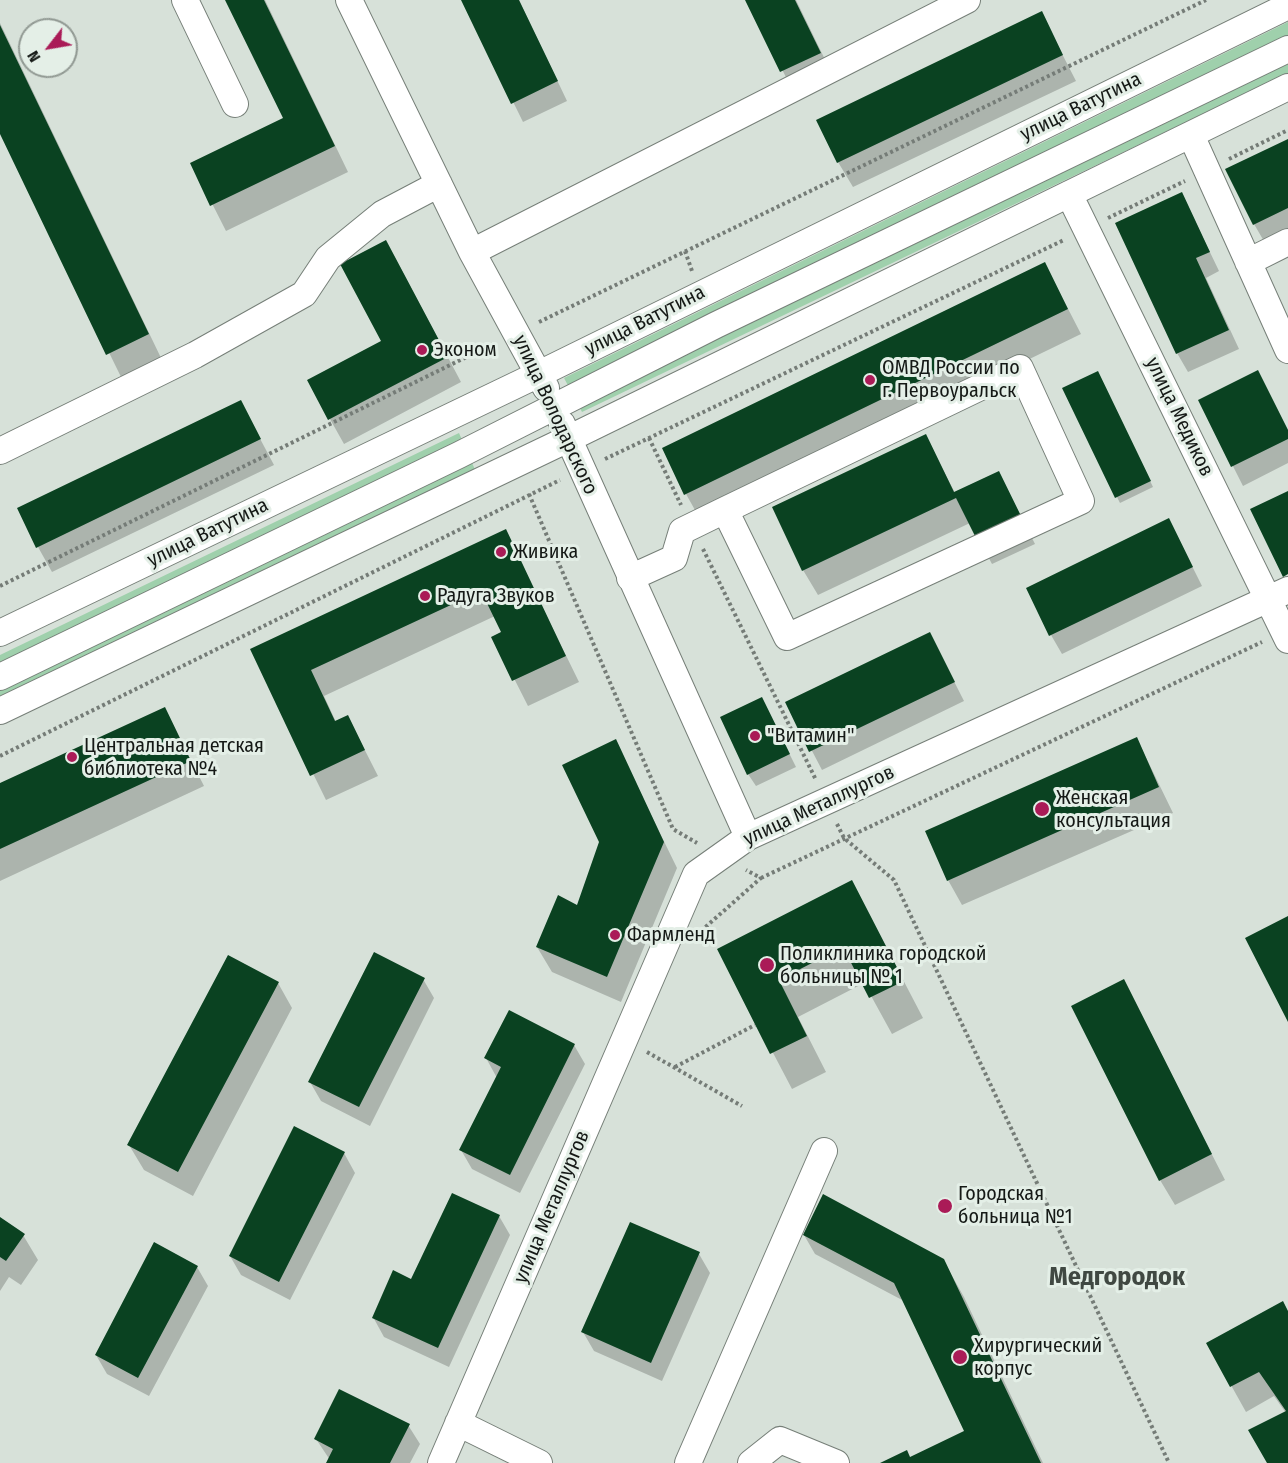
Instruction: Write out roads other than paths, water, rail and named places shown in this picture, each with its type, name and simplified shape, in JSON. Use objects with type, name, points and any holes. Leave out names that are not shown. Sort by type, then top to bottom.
[{"type":"street","points":[[185,0],[235,104]]},
{"type":"street","name":"улица Володарского","points":[[349,0],[472,252],[539,374],[748,837]]},
{"type":"street","points":[[472,252],[968,0]]},
{"type":"street","name":"улица Ватутина","points":[[0,633],[539,374],[1288,6]]},
{"type":"street","points":[[0,677],[554,407],[716,325],[1288,49]]},
{"type":"street","points":[[0,711],[568,439],[1288,87]]},
{"type":"street","points":[[1191,135],[1288,350]]},
{"type":"street","points":[[0,451],[195,355],[304,294],[328,258],[382,214],[439,184]]},
{"type":"street","name":"улица Медиков","points":[[1069,194],[1279,595],[1286,636]]},
{"type":"street","points":[[1248,262],[1288,242]]},
{"type":"street","points":[[630,578],[674,558],[682,531],[725,510],[1020,368],[1081,501],[787,637],[725,510]]},
{"type":"street","name":"улица Металлургов","points":[[441,1463],[696,874],[748,837],[1279,595]]},
{"type":"street","points":[[688,1463],[824,1152]]},
{"type":"street","points":[[458,1423],[539,1463]]},
{"type":"street","points":[[751,1463],[780,1440],[836,1463]]},
{"type":"place","name":"Эконом","points":[[422,350]]},
{"type":"place","name":"ОМВД России по г. Первоуральск","points":[[870,380]]},
{"type":"place","name":"Живика","points":[[501,552]]},
{"type":"place","name":"Радуга Звуков","points":[[425,596]]},
{"type":"place","name":"\"Витамин\"","points":[[755,736]]},
{"type":"place","name":"Центральная детская библиотека №4","points":[[72,757]]},
{"type":"place","name":"Женская консультация","points":[[1042,809]]},
{"type":"place","name":"Фармленд","points":[[615,935]]},
{"type":"place","name":"Поликлиника городской больницы № 1","points":[[767,965]]},
{"type":"place","name":"Городская больница №1","points":[[945,1206]]},
{"type":"place","name":"Хирургический корпус","points":[[960,1357]]},
{"type":"district","name":"Медгородок","points":[[1117,1278]]}]
